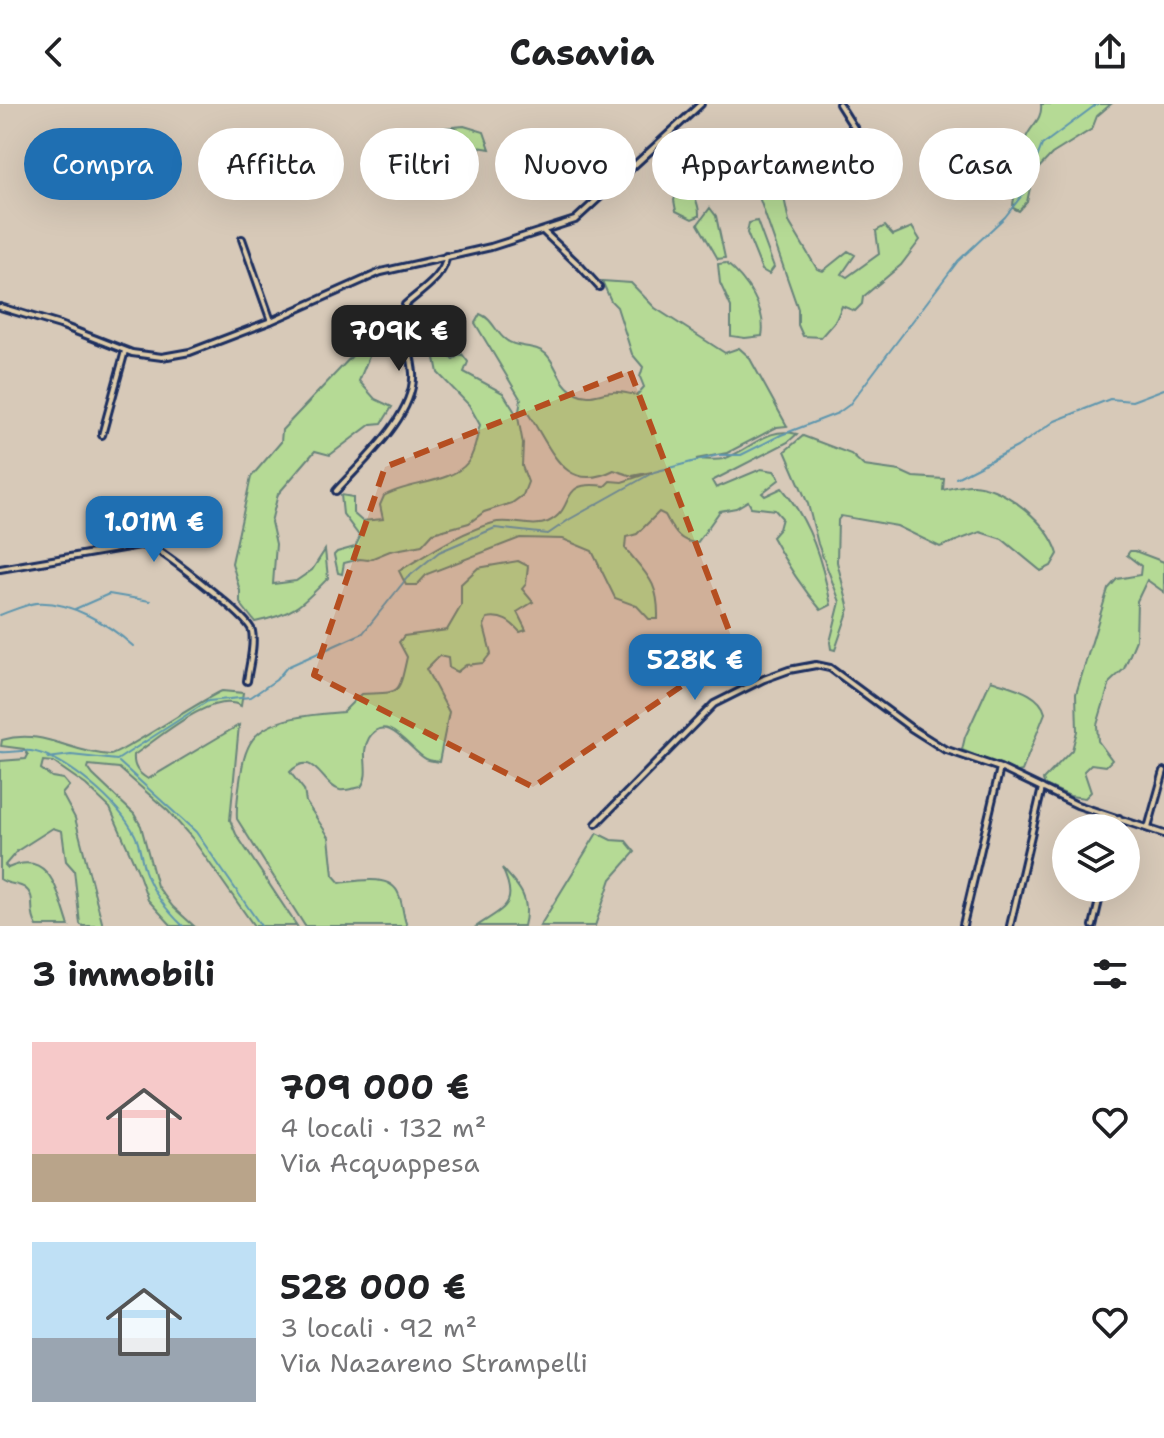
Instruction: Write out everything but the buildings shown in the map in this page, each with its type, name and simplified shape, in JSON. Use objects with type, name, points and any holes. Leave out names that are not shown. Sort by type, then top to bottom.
[{"type":"street","points":[[0,307],[60,325],[125,351],[154,357],[175,356],[271,321],[376,273],[544,232],[583,214],[701,104]]},
{"type":"street","points":[[839,104],[854,128]]},
{"type":"street","points":[[544,232],[599,287]]},
{"type":"street","points":[[242,239],[271,321]]},
{"type":"street","points":[[336,491],[390,430],[408,401],[413,377],[403,325],[405,305],[441,272],[446,256]]},
{"type":"street","points":[[102,435],[125,351]]},
{"type":"street","points":[[0,569],[140,545],[153,547],[250,625],[252,634],[247,681]]},
{"type":"street","points":[[596,824],[712,706],[773,675],[810,665],[830,668],[939,746],[1000,768],[1077,805],[1106,814]]},
{"type":"street","points":[[963,925],[1000,768]]},
{"type":"street","points":[[1148,828],[1164,771]]},
{"type":"street","points":[[1010,926],[1042,788]]},
{"type":"street","points":[[1140,825],[1164,834]]},
{"type":"street","points":[[1093,926],[1099,902]]},
{"type":"highlighted area","points":[[630,371],[736,649],[533,787],[314,675],[385,467]]},
{"type":"green space","points":[[1041,104],[1111,104],[1097,116],[1092,129],[1052,154],[1040,167],[1040,128],[1032,128],[1040,114]]},
{"type":"green space","points":[[479,130],[484,132],[490,149],[479,147]]},
{"type":"green space","points":[[674,200],[695,200],[699,216],[692,219],[676,211]]},
{"type":"green space","points":[[760,200],[785,200],[789,222],[817,269],[823,271],[848,251],[855,255],[842,274],[847,277],[879,254],[876,231],[885,226],[893,235],[912,227],[920,240],[901,265],[863,297],[862,304],[855,311],[842,306],[836,320],[821,337],[803,336],[798,325],[798,309]]},
{"type":"green space","points":[[1014,200],[1027,200],[1019,211],[1013,208]]},
{"type":"green space","points":[[710,208],[716,216],[725,258],[718,259],[698,224]]},
{"type":"green space","points":[[757,221],[774,267],[769,274],[762,270],[747,233],[749,223]]},
{"type":"green space","points":[[726,263],[741,277],[758,305],[762,336],[731,336],[731,307],[720,283],[718,264]]},
{"type":"green space","points":[[602,281],[631,283],[655,308],[725,353],[739,348],[749,357],[787,426],[777,427],[727,453],[696,459],[723,459],[768,436],[786,432],[797,434],[788,442],[712,481],[716,488],[761,469],[774,471],[780,479],[762,493],[765,496],[782,488],[801,515],[824,573],[831,605],[821,610],[777,547],[772,537],[779,529],[782,518],[775,510],[751,507],[748,501],[736,508],[720,511],[697,543],[681,537],[665,515],[659,512],[637,534],[626,537],[625,548],[654,587],[658,619],[649,619],[637,606],[615,598],[592,551],[563,539],[520,538],[427,574],[417,585],[406,585],[399,571],[468,532],[499,522],[542,524],[557,516],[569,496],[580,487],[605,486],[610,481],[622,482],[652,472],[632,476],[614,470],[582,477],[560,464],[527,412],[519,411],[521,400],[475,323],[480,314],[510,343],[542,351],[570,390],[576,393],[586,396],[615,392],[637,395],[644,387],[640,377],[643,367],[632,354],[617,307]]},
{"type":"green space","points":[[370,337],[377,337],[359,381],[375,399],[392,407],[382,423],[371,424],[330,455],[315,451],[278,494],[271,522],[276,544],[273,584],[296,581],[312,570],[325,550],[328,578],[296,608],[255,622],[240,603],[232,563],[251,477],[281,442],[282,430]]},
{"type":"green space","points":[[443,351],[453,359],[462,354],[468,362],[464,372],[503,393],[518,417],[523,444],[522,466],[528,482],[523,495],[512,503],[484,512],[469,523],[433,533],[422,545],[390,551],[368,560],[344,563],[342,574],[338,573],[334,555],[355,547],[360,537],[343,514],[341,495],[353,497],[353,513],[362,521],[383,519],[380,505],[384,496],[451,475],[470,458],[480,425],[469,405],[438,373],[435,358]]},
{"type":"green space","points":[[803,436],[851,454],[864,466],[900,471],[913,477],[944,479],[943,490],[974,485],[1000,493],[1036,520],[1046,531],[1058,554],[1051,566],[1041,571],[1002,539],[980,532],[940,547],[897,526],[841,516],[838,520],[837,562],[849,609],[835,650],[831,649],[840,602],[818,544],[808,504],[785,451]]},
{"type":"green space","points":[[1130,551],[1164,562],[1164,592],[1147,580],[1137,601],[1136,640],[1124,669],[1110,682],[1097,725],[1098,741],[1112,760],[1106,766],[1091,764],[1084,771],[1091,792],[1085,798],[1070,796],[1045,785],[1043,780],[1072,750],[1077,731],[1076,694],[1108,589],[1117,579],[1140,575],[1141,566],[1127,555]]},
{"type":"green space","points":[[518,561],[528,566],[526,584],[522,589],[533,602],[517,612],[526,630],[520,632],[502,618],[487,618],[484,626],[491,653],[483,663],[466,665],[457,672],[449,668],[448,658],[439,656],[426,669],[449,712],[439,762],[426,759],[398,735],[383,728],[376,731],[366,744],[365,775],[361,787],[340,790],[312,766],[305,764],[298,765],[290,772],[304,790],[306,802],[329,837],[333,875],[340,883],[373,880],[395,888],[407,926],[305,926],[237,819],[242,770],[250,744],[271,725],[308,715],[343,712],[361,694],[396,690],[407,657],[399,642],[404,636],[447,630],[461,606],[461,584],[478,568]]},
{"type":"green space","points":[[991,680],[1031,695],[1045,713],[1022,771],[1017,772],[962,750]]},
{"type":"green space","points":[[222,691],[243,693],[241,706],[229,703],[215,705],[186,718],[134,755],[135,766],[148,779],[239,725],[230,820],[236,834],[297,926],[254,926],[192,838],[168,811],[119,768],[89,765],[93,775],[134,814],[141,826],[157,886],[173,907],[194,926],[172,926],[148,900],[110,808],[86,785],[53,762],[43,761],[41,769],[52,777],[63,779],[69,786],[62,794],[75,818],[103,926],[80,924],[74,870],[66,861],[62,831],[53,828],[17,851],[5,865],[8,868],[23,863],[34,864],[43,869],[56,888],[69,926],[37,926],[29,892],[22,886],[0,879],[0,761],[26,759],[28,755],[24,749],[1,746],[2,740],[31,737],[110,755]]},
{"type":"green space","points":[[597,833],[611,840],[626,841],[635,852],[611,879],[595,926],[540,926]]},
{"type":"green space","points":[[502,868],[514,881],[525,901],[524,926],[477,926],[507,903],[509,890]]},
{"type":"waterway","points":[[48,758],[71,755],[117,760],[208,701],[251,697],[276,680],[287,667],[363,633],[407,578],[439,552],[495,528],[548,534],[654,472],[718,455],[741,455],[781,435],[838,413],[849,405],[958,261],[1005,217],[1023,194],[1042,145],[1097,104]]},
{"type":"waterway","points":[[956,478],[1017,447],[1055,421],[1110,399],[1132,401],[1164,389]]},
{"type":"waterway","points":[[75,609],[109,594],[150,601]]},
{"type":"waterway","points":[[0,615],[36,603],[62,606],[101,622],[133,646]]},
{"type":"waterway","points":[[0,752],[31,751],[45,755],[75,772],[104,796],[135,835],[145,871],[156,894],[183,926]]},
{"type":"waterway","points":[[119,762],[196,832],[261,926]]}]
